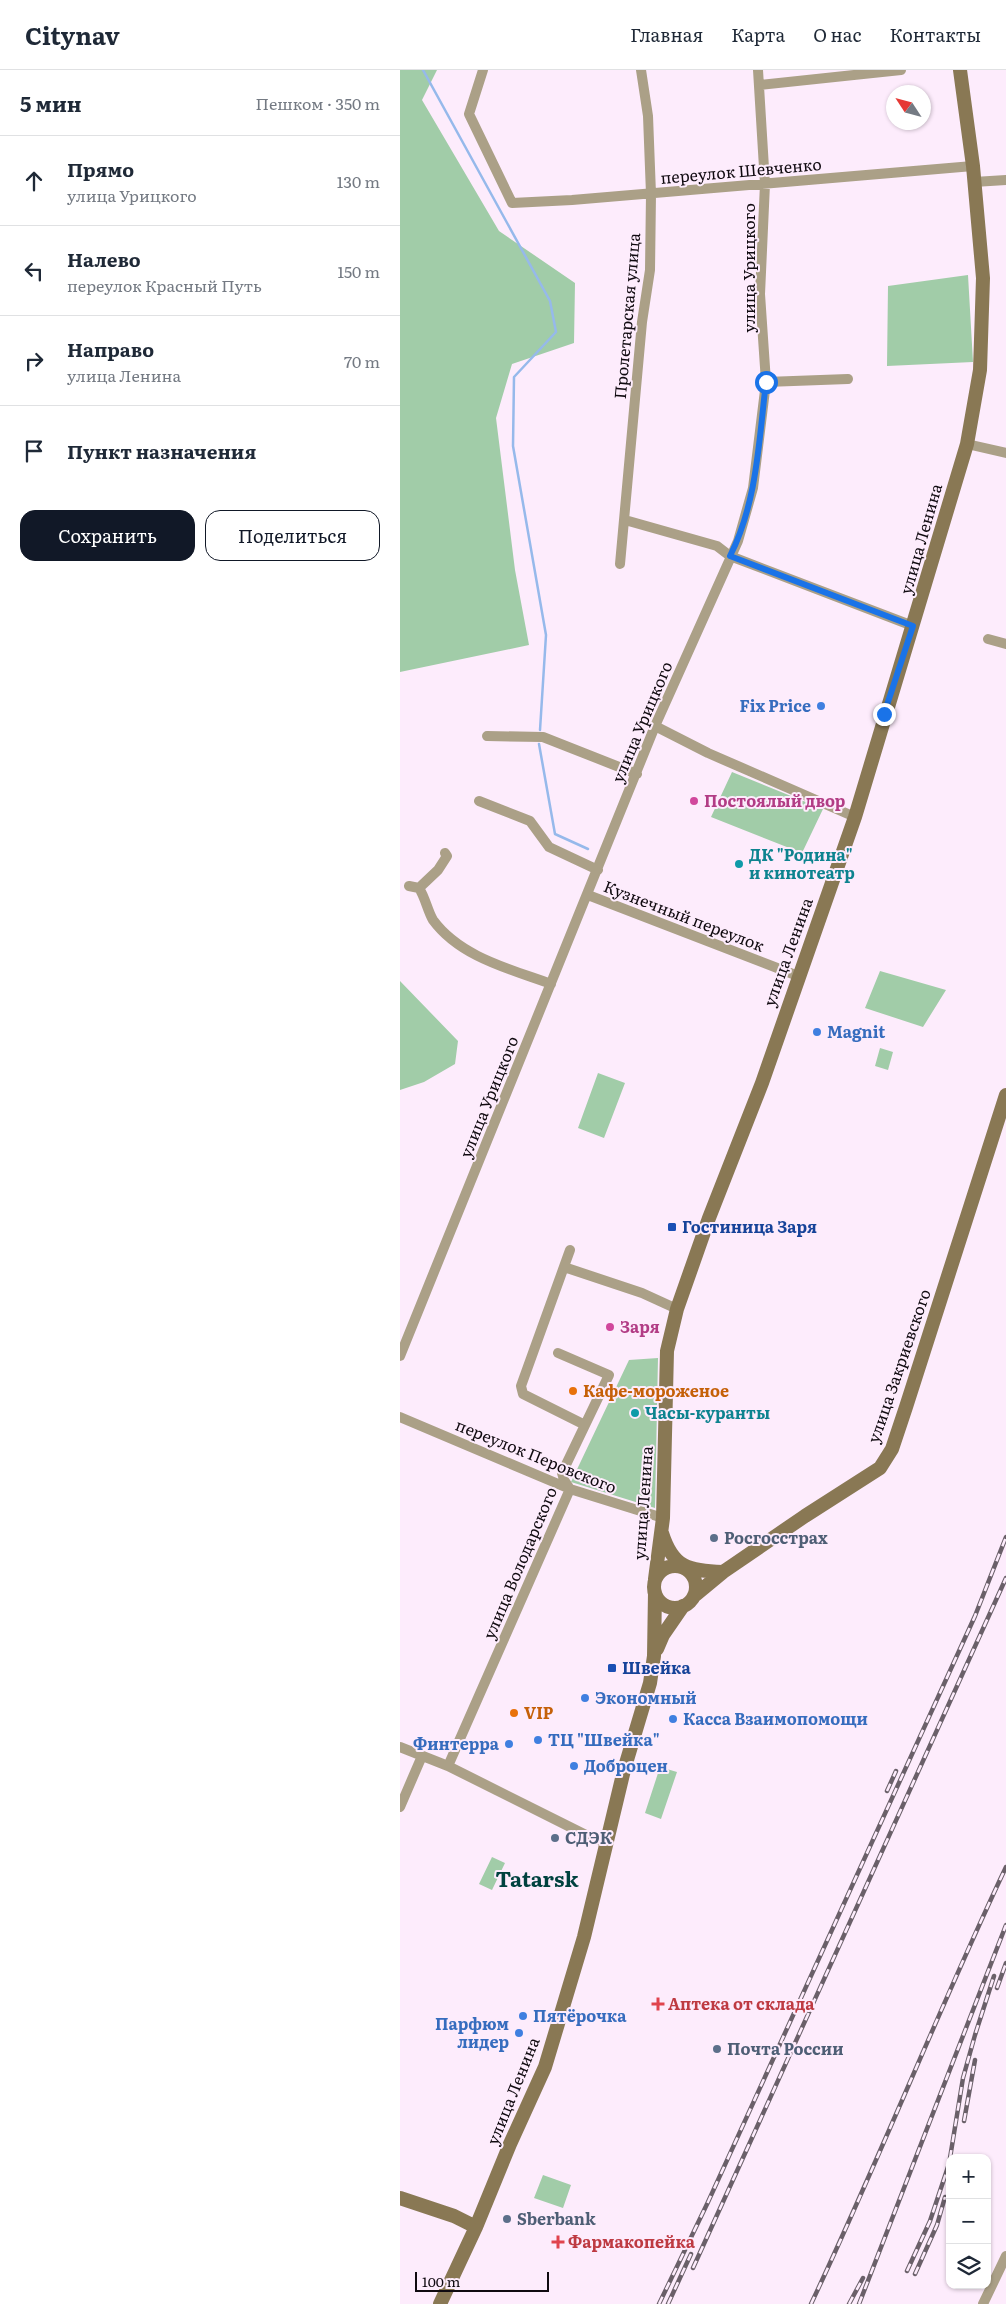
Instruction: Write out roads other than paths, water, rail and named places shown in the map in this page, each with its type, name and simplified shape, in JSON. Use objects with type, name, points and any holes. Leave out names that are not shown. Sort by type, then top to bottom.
[{"type":"main road","name":"улица Ленина","points":[[440,2304],[546,2067],[584,1937],[624,1770],[643,1710],[654,1656],[655,1586],[663,1518],[668,1351],[677,1309],[709,1218],[748,1120],[855,816],[868,775],[881,722],[913,626],[967,444],[980,370],[983,278],[973,166],[960,70]]},
{"type":"main road","name":"улица Закриевского","points":[[654,1656],[663,1635],[688,1601],[723,1572],[880,1468],[892,1449],[1006,1095]]},
{"type":"main road","points":[[655,1586],[658,1598],[669,1607],[688,1601],[696,1583],[694,1577],[666,1546],[662,1533],[663,1518]]},
{"type":"main road","name":"улица Ленина","points":[[655,1586],[659,1573],[671,1566],[723,1572]]},
{"type":"main road","points":[[400,2198],[454,2216],[476,2227]]},
{"type":"street","name":"переулок Шевченко","points":[[483,70],[469,114],[512,203],[651,194],[973,166]]},
{"type":"street","name":"Пролетарская улица","points":[[620,564],[642,322],[650,270],[651,194],[648,116],[641,70]]},
{"type":"street","name":"улица Урицкого","points":[[400,1356],[655,726],[738,541],[753,488],[766,382],[760,294],[765,184],[758,70]]},
{"type":"street","points":[[760,85],[902,70]]},
{"type":"street","points":[[974,182],[1006,180]]},
{"type":"street","points":[[766,382],[848,379]]},
{"type":"street","points":[[967,444],[1006,453]]},
{"type":"street","points":[[625,520],[717,546],[730,556],[913,626]]},
{"type":"street","points":[[988,639],[1006,644]]},
{"type":"street","points":[[655,726],[708,753],[855,816]]},
{"type":"street","points":[[487,736],[543,737],[636,774]]},
{"type":"street","points":[[479,801],[530,820],[549,847],[598,870]]},
{"type":"street","points":[[419,888],[444,862],[447,856],[445,853]]},
{"type":"street","points":[[408,886],[419,888]]},
{"type":"street","points":[[419,888],[429,906],[431,917],[441,930],[466,950],[551,984]]},
{"type":"street","name":"Кузнечный переулок","points":[[588,895],[798,976]]},
{"type":"street","points":[[570,1250],[521,1386],[523,1394],[585,1425]]},
{"type":"street","points":[[564,1267],[642,1293],[677,1309]]},
{"type":"street","name":"улица Володарского","points":[[448,1766],[570,1489],[562,1473],[609,1375],[558,1353]]},
{"type":"street","name":"переулок Перовского","points":[[400,1417],[570,1489],[663,1518]]},
{"type":"street","points":[[400,1747],[448,1766],[586,1835],[607,1843]]},
{"type":"street","points":[[400,1807],[422,1756]]},
{"type":"street","points":[[983,2304],[1006,2256]]},
{"type":"waterway","points":[[423,70],[550,301],[556,332],[514,377],[513,446],[546,635],[540,730]]},
{"type":"waterway","points":[[539,744],[555,834],[588,849]]},
{"type":"railway","points":[[659,2304],[708,2202],[975,1616],[1006,1537]]},
{"type":"railway","points":[[693,2268],[1006,1578]]},
{"type":"railway","points":[[887,1791],[896,1771]]},
{"type":"railway","points":[[811,2304],[1006,1867]]},
{"type":"railway","points":[[859,2304],[1006,1925]]},
{"type":"railway","points":[[997,1988],[1006,1963]]},
{"type":"railway","points":[[951,2154],[963,2078],[994,1976]]},
{"type":"railway","points":[[964,2121],[975,2060]]},
{"type":"railway","points":[[907,2271],[930,2221],[946,2173]]},
{"type":"railway","points":[[915,2274],[937,2225],[945,2197]]},
{"type":"railway","points":[[668,2304],[691,2254]]},
{"type":"railway","points":[[849,2304],[863,2278]]},
{"type":"place","name":"Fix Price","points":[[821,706]]},
{"type":"place","name":"Постоялый двор","points":[[694,801]]},
{"type":"place","name":"ДК \"Родина\" и кинотеатр","points":[[739,864]]},
{"type":"place","name":"Magnit","points":[[817,1032]]},
{"type":"place","name":"Гостиница Заря","points":[[672,1227]]},
{"type":"place","name":"Заря","points":[[610,1327]]},
{"type":"place","name":"Кафе-мороженое","points":[[573,1391]]},
{"type":"place","name":"Часы-куранты","points":[[635,1413]]},
{"type":"place","name":"Росгосстрах","points":[[714,1538]]},
{"type":"place","name":"Швейка","points":[[612,1668]]},
{"type":"place","name":"Экономный","points":[[585,1698]]},
{"type":"place","name":"VIP","points":[[514,1713]]},
{"type":"place","name":"Касса Взаимопомощи","points":[[673,1719]]},
{"type":"place","name":"ТЦ \"Швейка\"","points":[[538,1740]]},
{"type":"place","name":"Финтерра","points":[[509,1744]]},
{"type":"place","name":"Доброцен","points":[[574,1766]]},
{"type":"place","name":"СДЭК","points":[[555,1838]]},
{"type":"place","name":"Аптека от склада","points":[[658,2004]]},
{"type":"place","name":"Пятёрочка","points":[[523,2016]]},
{"type":"place","name":"Парфюм лидер","points":[[519,2033]]},
{"type":"place","name":"Почта России","points":[[717,2049]]},
{"type":"place","name":"Sberbank","points":[[507,2219]]},
{"type":"place","name":"Фармакопейка","points":[[558,2242]]},
{"type":"district","name":"Tatarsk","points":[[537,1880]]}]
